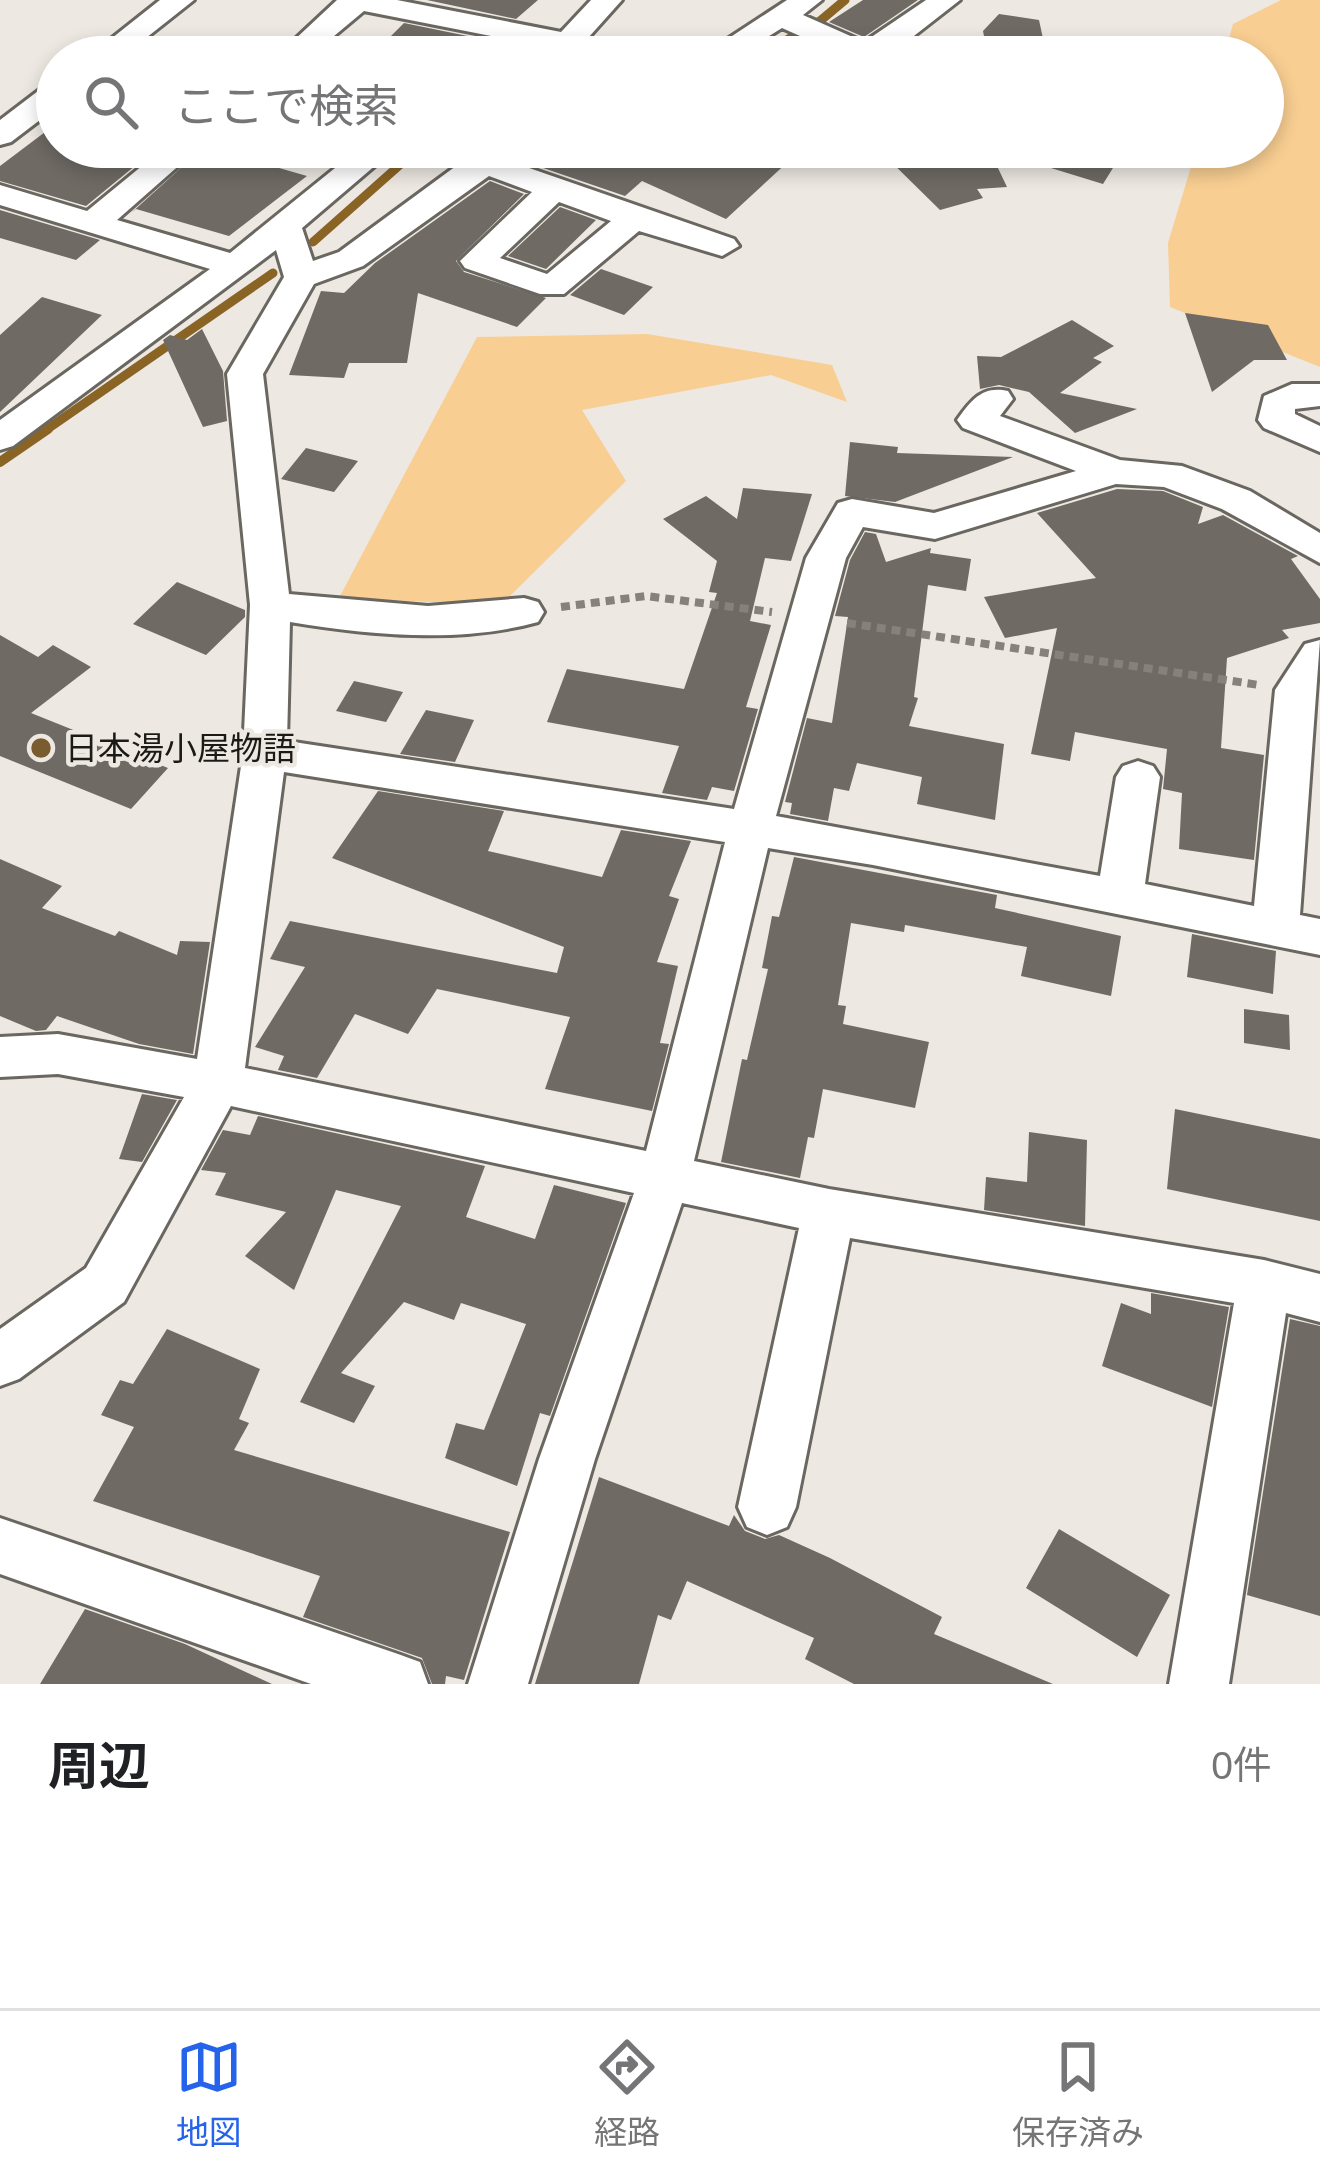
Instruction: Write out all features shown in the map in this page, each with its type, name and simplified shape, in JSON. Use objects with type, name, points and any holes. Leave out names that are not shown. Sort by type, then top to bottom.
[{"type":"street","points":[[131,36],[178,0]]},
{"type":"street","points":[[315,36],[357,0],[507,36]]},
{"type":"street","points":[[573,36],[608,0]]},
{"type":"street","points":[[892,36],[933,2]]},
{"type":"street","points":[[761,36],[800,18],[832,36]]},
{"type":"street","points":[[0,135],[36,108]]},
{"type":"street","points":[[94,222],[159,168]]},
{"type":"street","points":[[0,438],[236,266],[355,168]]},
{"type":"street","points":[[0,1361],[105,1285],[218,1083],[265,754],[269,605],[245,374],[301,277],[351,259],[476,168]]},
{"type":"street","points":[[519,168],[554,189],[722,246]]},
{"type":"street","points":[[554,189],[477,261],[552,287],[634,218]]},
{"type":"street","points":[[0,195],[236,266]]},
{"type":"street","points":[[285,226],[301,277]]},
{"type":"street","points":[[1320,395],[1292,395],[1277,404],[1277,420],[1320,440]]},
{"type":"street","points":[[994,399],[976,419],[1115,472],[1169,475],[1236,500],[1320,550]]},
{"type":"street","points":[[498,1684],[567,1459],[665,1177],[751,827],[826,558],[851,512],[935,526],[1115,472]]},
{"type":"street","points":[[269,605],[344,618],[455,623],[524,612]]},
{"type":"street","points":[[1275,930],[1308,672]]},
{"type":"street","points":[[265,754],[751,827],[1320,937]]},
{"type":"street","points":[[1120,897],[1138,777]]},
{"type":"street","points":[[0,1057],[58,1054],[218,1083],[829,1212],[1264,1284],[1320,1298]]},
{"type":"street","points":[[767,1507],[829,1212]]},
{"type":"street","points":[[1199,1684],[1264,1284]]},
{"type":"street","points":[[0,1546],[398,1684]]},
{"type":"path","points":[[524,612],[646,596],[1308,672]]},
{"type":"shaded area","points":[[1281,0],[1320,0],[1320,367],[1170,307],[1168,243],[1191,168],[1284,168],[1284,36],[1230,36],[1233,24]]},
{"type":"shaded area","points":[[647,334],[832,365],[847,402],[771,375],[582,410],[626,481],[501,605],[339,598],[477,337]]},
{"type":"building","points":[[427,0],[538,0],[516,19]]},
{"type":"building","points":[[863,0],[918,0],[865,36],[829,22]]},
{"type":"building","points":[[999,14],[1039,20],[1042,36],[984,36],[983,31]]},
{"type":"building","points":[[404,23],[468,36],[391,36]]},
{"type":"building","points":[[36,139],[36,168],[132,168],[86,206],[0,181],[0,166]]},
{"type":"building","points":[[181,168],[279,168],[307,176],[229,236],[136,209],[131,213]]},
{"type":"building","points":[[543,168],[781,168],[726,219],[642,181],[625,196]]},
{"type":"building","points":[[897,168],[998,168],[1007,187],[977,189],[983,198],[940,210]]},
{"type":"building","points":[[1051,168],[1113,168],[1103,184]]},
{"type":"building","points":[[490,181],[524,194],[456,261],[464,272],[546,298],[517,327],[418,293],[407,363],[349,363],[344,378],[289,375],[321,291],[344,293],[375,263]]},
{"type":"building","points":[[560,207],[596,220],[546,269],[508,256]]},
{"type":"building","points":[[0,210],[100,240],[76,260],[0,238]]},
{"type":"building","points":[[601,269],[653,287],[624,315],[570,295]]},
{"type":"building","points":[[42,297],[102,315],[0,412],[0,335]]},
{"type":"building","points":[[1185,313],[1268,325],[1287,360],[1254,360],[1212,392]]},
{"type":"building","points":[[1072,320],[1114,346],[1093,358],[1102,362],[1060,393],[1137,409],[1075,433],[1029,392],[999,385],[980,389],[977,356],[1001,357]]},
{"type":"building","points":[[202,329],[223,371],[227,421],[203,427],[163,340],[170,335],[187,340]]},
{"type":"building","points":[[850,442],[898,447],[897,453],[1013,457],[895,502],[845,496]]},
{"type":"building","points":[[306,448],[358,461],[334,492],[281,479]]},
{"type":"building","points":[[743,488],[812,494],[791,561],[765,558],[750,621],[771,625],[746,707],[758,709],[734,791],[712,787],[707,800],[662,793],[679,746],[547,722],[567,669],[684,689],[717,593],[709,592],[717,561],[663,519],[706,496],[737,519]]},
{"type":"building","points":[[1117,489],[1163,491],[1203,507],[1198,524],[1223,515],[1298,556],[1291,559],[1320,599],[1320,623],[1282,630],[1289,638],[1227,658],[1221,748],[1264,755],[1254,860],[1179,849],[1182,793],[1163,789],[1167,749],[1075,732],[1070,761],[1031,754],[1057,628],[1005,638],[984,597],[1096,578],[1037,513]]},
{"type":"building","points":[[865,532],[876,534],[886,562],[931,548],[930,553],[971,559],[966,591],[928,585],[914,697],[918,698],[909,726],[1004,744],[995,820],[917,804],[922,777],[857,763],[849,791],[834,788],[828,821],[790,814],[792,803],[785,802],[807,718],[832,723],[848,617],[835,616],[850,560]]},
{"type":"building","points":[[177,582],[245,610],[245,617],[206,655],[133,624]]},
{"type":"building","points":[[0,635],[38,657],[53,645],[91,667],[31,713],[168,768],[131,809],[0,756]]},
{"type":"building","points":[[354,681],[403,692],[386,722],[336,711]]},
{"type":"building","points":[[426,710],[474,720],[455,762],[400,754]]},
{"type":"building","points":[[378,791],[504,811],[488,851],[602,877],[621,830],[691,841],[669,896],[679,899],[657,962],[678,966],[660,1043],[669,1044],[652,1111],[545,1089],[570,1017],[437,989],[408,1034],[355,1014],[317,1078],[278,1070],[284,1056],[255,1047],[305,967],[270,959],[290,921],[557,973],[564,947],[332,858]]},
{"type":"building","points":[[794,857],[997,895],[995,908],[1121,936],[1111,996],[1021,976],[1027,947],[905,925],[904,932],[851,923],[838,1005],[846,1006],[843,1024],[929,1042],[915,1108],[823,1089],[800,1178],[721,1162],[742,1059],[747,1060],[768,969],[762,968],[772,916],[779,917]]},
{"type":"building","points":[[0,859],[62,886],[42,908],[177,955],[180,941],[210,942],[193,1054],[139,1044],[57,1016],[46,1030],[36,1031],[0,1016]]},
{"type":"building","points":[[1192,934],[1276,951],[1273,994],[1187,977]]},
{"type":"building","points":[[1244,1009],[1289,1015],[1290,1050],[1244,1043]]},
{"type":"building","points":[[142,1094],[177,1100],[142,1162],[119,1159]]},
{"type":"building","points":[[1175,1109],[1320,1139],[1320,1221],[1167,1189]]},
{"type":"building","points":[[258,1116],[485,1166],[466,1217],[535,1239],[554,1185],[626,1203],[550,1416],[540,1413],[517,1486],[445,1458],[456,1423],[484,1430],[526,1324],[461,1303],[454,1320],[404,1302],[341,1373],[375,1386],[354,1423],[300,1402],[401,1206],[336,1190],[294,1290],[245,1256],[286,1212],[215,1195],[226,1173],[201,1170],[223,1130],[250,1135]]},
{"type":"building","points":[[1029,1132],[1087,1140],[1085,1226],[984,1210],[986,1177],[1027,1182]]},
{"type":"building","points":[[1151,1293],[1229,1307],[1212,1407],[1102,1366],[1121,1303],[1151,1314]]},
{"type":"building","points":[[1290,1319],[1320,1326],[1320,1616],[1247,1595]]},
{"type":"building","points":[[167,1329],[260,1369],[239,1419],[249,1423],[234,1450],[510,1532],[464,1680],[446,1676],[445,1684],[432,1684],[422,1658],[303,1617],[320,1576],[93,1501],[134,1427],[101,1415],[120,1380],[133,1384]]},
{"type":"building","points":[[599,1477],[729,1526],[734,1515],[745,1531],[765,1539],[779,1535],[830,1558],[942,1617],[934,1634],[1053,1684],[854,1684],[805,1659],[814,1638],[687,1581],[671,1620],[658,1615],[639,1684],[535,1684]]},
{"type":"building","points":[[1059,1529],[1170,1595],[1137,1657],[1026,1588]]},
{"type":"building","points":[[85,1609],[185,1644],[272,1684],[40,1684]]},
{"type":"waterway","points":[[794,36],[845,0]]},
{"type":"waterway","points":[[313,242],[396,168]]},
{"type":"waterway","points":[[43,432],[273,273]]},
{"type":"waterway","points":[[0,462],[48,429]]},
{"type":"place","name":"日本湯小屋物語","points":[[41,748]]}]
